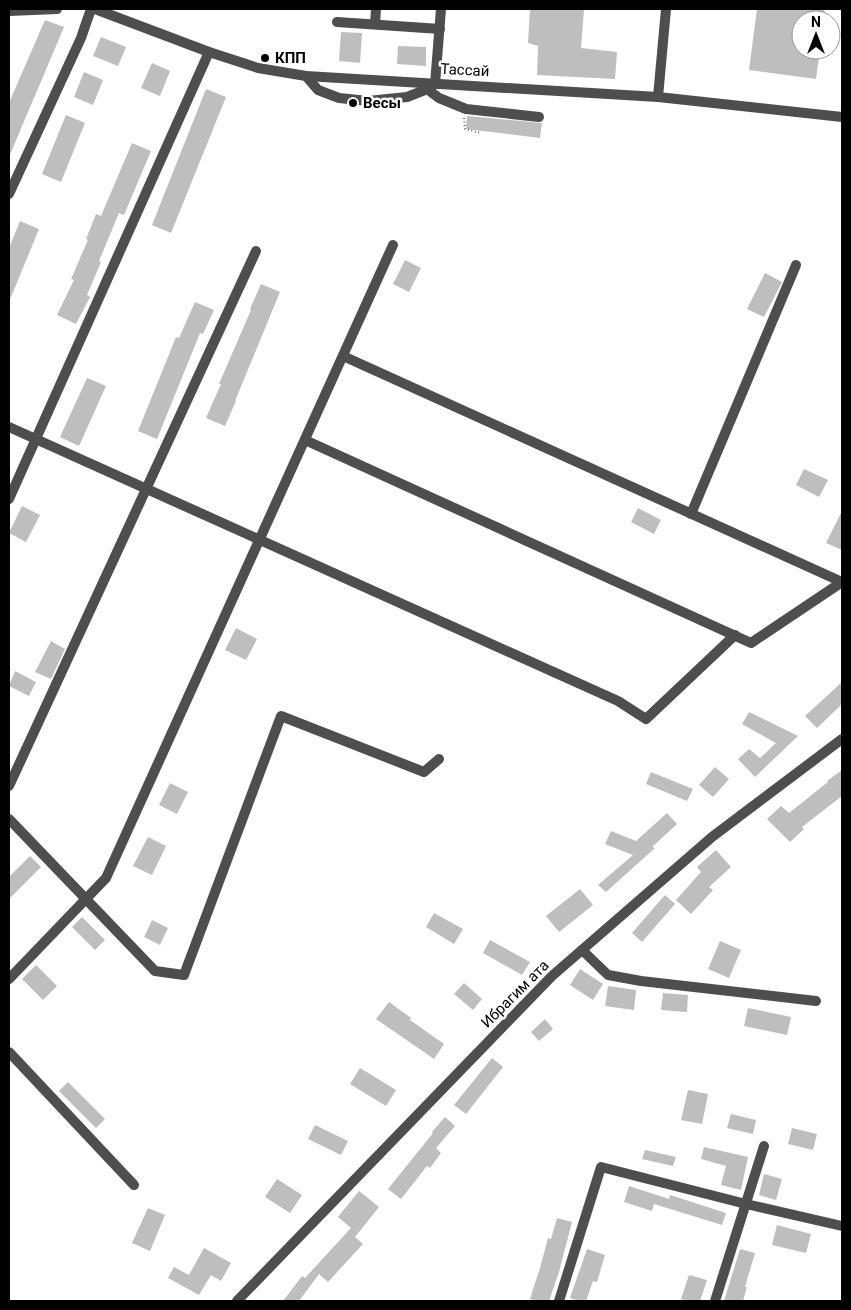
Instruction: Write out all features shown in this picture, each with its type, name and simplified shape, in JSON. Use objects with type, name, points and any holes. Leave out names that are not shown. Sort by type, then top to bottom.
[{"type":"street","points":[[9,11],[57,9]]},
{"type":"street","points":[[9,194],[81,38],[91,9]]},
{"type":"street","name":"Тассай","points":[[95,9],[209,52],[258,68],[306,76],[432,86],[658,97],[842,117]]},
{"type":"street","points":[[375,24],[376,9]]},
{"type":"street","points":[[442,9],[431,92],[439,98],[466,109],[539,116]]},
{"type":"street","points":[[658,97],[666,9]]},
{"type":"street","points":[[337,22],[440,29]]},
{"type":"street","points":[[9,498],[209,52]]},
{"type":"street","points":[[306,76],[318,90],[340,98],[368,101],[406,97],[432,86]]},
{"type":"street","points":[[9,979],[106,878],[394,245]]},
{"type":"street","points":[[9,786],[256,251]]},
{"type":"street","points":[[691,514],[796,266]]},
{"type":"street","points":[[305,440],[752,643],[842,582],[343,356]]},
{"type":"street","points":[[9,427],[618,701],[646,718],[735,635]]},
{"type":"street","points":[[9,819],[155,971],[184,975],[281,716],[424,772],[439,759]]},
{"type":"street","name":"Ибрагим ата","points":[[237,1301],[546,983],[712,837],[842,739]]},
{"type":"street","points":[[582,950],[608,975],[641,982],[816,1001]]},
{"type":"street","points":[[9,1052],[134,1186]]},
{"type":"street","points":[[714,1301],[764,1146]]},
{"type":"street","points":[[559,1301],[601,1167],[842,1226]]},
{"type":"path","points":[[466,109],[464,116],[465,130],[481,133]]},
{"type":"building","points":[[530,9],[584,9],[581,48],[617,52],[615,79],[537,75],[538,46],[528,43]]},
{"type":"building","points":[[757,9],[825,9],[791,10],[791,60],[819,60],[816,79],[749,70]]},
{"type":"building","points":[[45,20],[64,27],[9,157],[9,103]]},
{"type":"building","points":[[341,32],[362,33],[360,63],[339,61]]},
{"type":"building","points":[[101,37],[126,47],[118,66],[93,56]]},
{"type":"building","points":[[398,46],[426,47],[426,66],[397,64]]},
{"type":"building","points":[[152,63],[170,71],[160,96],[141,88]]},
{"type":"building","points":[[84,72],[103,80],[93,105],[74,97]]},
{"type":"building","points":[[206,89],[226,97],[171,233],[152,225]]},
{"type":"building","points":[[66,115],[85,123],[61,182],[42,174]]},
{"type":"building","points":[[467,116],[542,123],[540,138],[466,129]]},
{"type":"building","points":[[132,143],[151,151],[124,215],[119,213],[87,295],[90,297],[76,324],[57,315],[74,280],[71,279],[88,240],[86,239],[96,214],[101,216]]},
{"type":"building","points":[[20,221],[39,229],[9,302],[9,248]]},
{"type":"building","points":[[405,260],[421,268],[409,292],[393,284]]},
{"type":"building","points":[[765,273],[782,282],[764,317],[747,309]]},
{"type":"building","points":[[261,284],[280,292],[225,426],[206,418]]},
{"type":"building","points":[[195,302],[214,310],[203,334],[200,333],[157,439],[138,431],[176,337],[179,338]]},
{"type":"building","points":[[87,378],[106,386],[79,446],[60,437]]},
{"type":"building","points":[[804,469],[828,480],[819,497],[796,485]]},
{"type":"building","points":[[22,506],[40,515],[26,542],[9,533]]},
{"type":"building","points":[[638,508],[661,520],[654,534],[631,522]]},
{"type":"building","points":[[842,511],[842,550],[826,543]]},
{"type":"building","points":[[236,628],[257,639],[246,660],[225,650]]},
{"type":"building","points":[[51,641],[65,649],[51,679],[35,672]]},
{"type":"building","points":[[15,671],[36,682],[29,696],[9,686]]},
{"type":"building","points":[[842,682],[842,704],[817,728],[805,716]]},
{"type":"building","points":[[749,712],[798,736],[755,777],[738,759],[749,749],[760,758],[776,743],[742,724]]},
{"type":"building","points":[[715,767],[729,779],[713,797],[699,785]]},
{"type":"building","points":[[842,770],[842,796],[802,827],[804,829],[790,842],[767,819],[781,806],[789,813]]},
{"type":"building","points":[[651,772],[693,789],[687,801],[646,784]]},
{"type":"building","points":[[170,783],[188,792],[177,814],[159,805]]},
{"type":"building","points":[[667,813],[677,824],[652,847],[655,848],[606,892],[598,885],[633,855],[605,844],[611,831],[636,841]]},
{"type":"building","points":[[148,837],[166,846],[152,875],[133,866]]},
{"type":"building","points":[[716,850],[731,867],[709,887],[713,890],[691,914],[676,900],[701,872],[697,867]]},
{"type":"building","points":[[30,856],[41,867],[9,899],[9,877]]},
{"type":"building","points":[[580,889],[593,905],[559,932],[546,916]]},
{"type":"building","points":[[665,895],[675,904],[642,942],[632,933]]},
{"type":"building","points":[[434,913],[463,929],[454,944],[426,927]]},
{"type":"building","points":[[82,917],[105,940],[95,950],[72,927]]},
{"type":"building","points":[[152,920],[168,928],[160,945],[144,937]]},
{"type":"building","points":[[490,940],[530,962],[522,975],[483,953]]},
{"type":"building","points":[[720,941],[741,950],[729,978],[708,969]]},
{"type":"building","points":[[36,965],[57,986],[43,1000],[22,979]]},
{"type":"building","points":[[580,969],[603,984],[593,1000],[570,985]]},
{"type":"building","points":[[464,983],[482,999],[473,1010],[454,994]]},
{"type":"building","points":[[608,986],[636,990],[634,1010],[605,1006]]},
{"type":"building","points":[[663,993],[688,995],[687,1012],[661,1010]]},
{"type":"building","points":[[389,1002],[411,1018],[410,1020],[444,1044],[434,1059],[376,1019]]},
{"type":"building","points":[[748,1008],[791,1017],[787,1035],[744,1026]]},
{"type":"building","points":[[545,1019],[553,1029],[539,1041],[531,1032]]},
{"type":"building","points":[[492,1058],[503,1067],[466,1114],[454,1105]]},
{"type":"building","points":[[360,1068],[396,1090],[386,1106],[350,1084]]},
{"type":"building","points":[[68,1082],[105,1119],[96,1128],[59,1091]]},
{"type":"building","points":[[688,1090],[708,1094],[702,1124],[681,1120]]},
{"type":"building","points":[[731,1114],[756,1120],[753,1134],[727,1128]]},
{"type":"building","points":[[445,1117],[455,1126],[436,1148],[441,1153],[430,1168],[427,1166],[401,1199],[388,1189]]},
{"type":"building","points":[[315,1125],[348,1141],[341,1155],[308,1139]]},
{"type":"building","points":[[792,1128],[817,1134],[813,1150],[788,1144]]},
{"type":"building","points":[[704,1147],[748,1157],[741,1190],[721,1185],[726,1166],[701,1159]]},
{"type":"building","points":[[645,1150],[676,1157],[673,1166],[642,1159]]},
{"type":"building","points":[[764,1174],[782,1179],[776,1200],[759,1195]]},
{"type":"building","points":[[277,1179],[302,1195],[290,1213],[265,1197]]},
{"type":"building","points":[[629,1186],[669,1199],[670,1195],[726,1213],[722,1225],[654,1204],[652,1211],[624,1202]]},
{"type":"building","points":[[359,1191],[379,1207],[355,1237],[363,1244],[328,1282],[319,1274],[299,1301],[283,1301],[302,1276],[305,1278],[351,1228],[338,1217]]},
{"type":"building","points":[[148,1208],[165,1215],[150,1251],[132,1243]]},
{"type":"building","points":[[557,1218],[572,1222],[549,1301],[536,1301],[530,1299],[548,1238],[551,1239]]},
{"type":"building","points":[[777,1225],[811,1234],[806,1253],[772,1245]]},
{"type":"building","points":[[204,1248],[231,1263],[221,1281],[211,1275],[199,1295],[168,1278],[174,1267],[189,1275]]},
{"type":"building","points":[[587,1249],[605,1255],[597,1282],[593,1281],[586,1301],[580,1301],[570,1298]]},
{"type":"building","points":[[740,1249],[755,1253],[743,1301],[724,1301]]},
{"type":"building","points":[[689,1275],[707,1280],[700,1301],[681,1299]]},
{"type":"place","name":"КПП","points":[[265,58]]},
{"type":"place","name":"Весы","points":[[353,103]]}]
